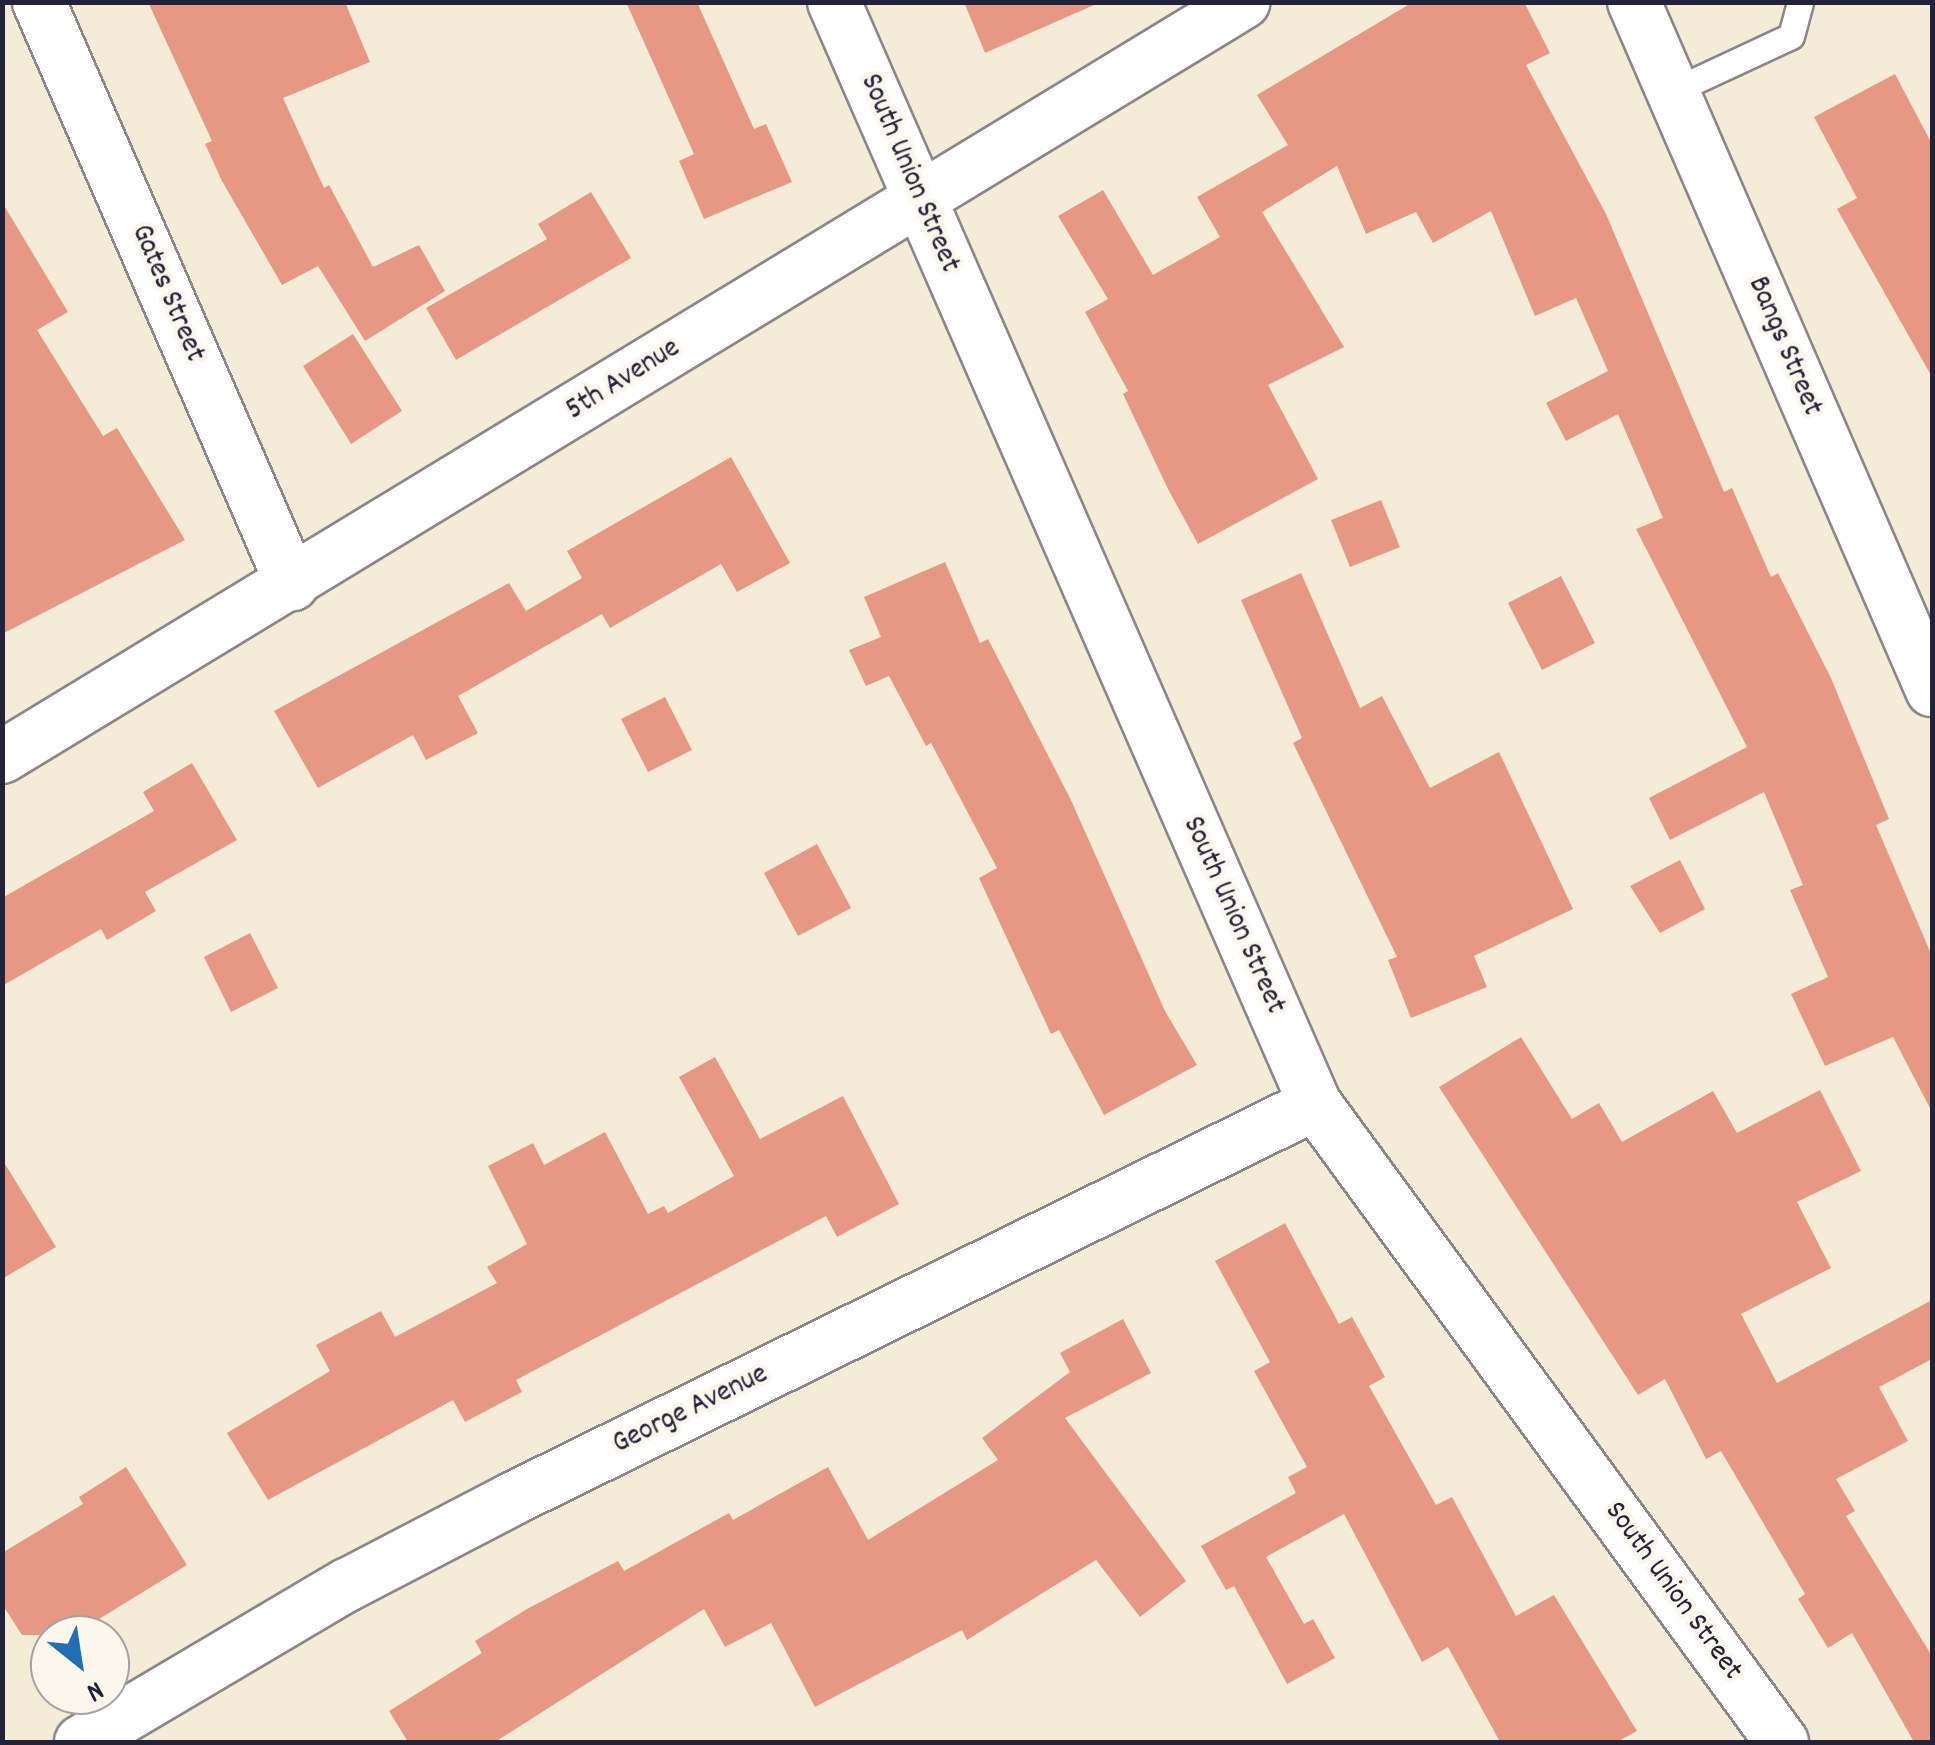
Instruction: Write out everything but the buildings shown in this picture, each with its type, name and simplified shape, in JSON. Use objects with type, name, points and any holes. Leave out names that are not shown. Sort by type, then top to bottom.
[{"type":"street","name":"Gates Street","points":[[39,2],[292,584]]},
{"type":"street","name":"South Union Street","points":[[834,2],[1314,1104],[1782,1742]]},
{"type":"street","name":"5th Avenue","points":[[2,757],[1244,2]]},
{"type":"street","name":"Bangs Street","points":[[1634,2],[1932,690]]},
{"type":"street","name":"George Avenue","points":[[81,1742],[347,1585],[496,1507],[1314,1104]]},
{"type":"lane","points":[[1672,91],[1791,36],[1800,2]]}]
